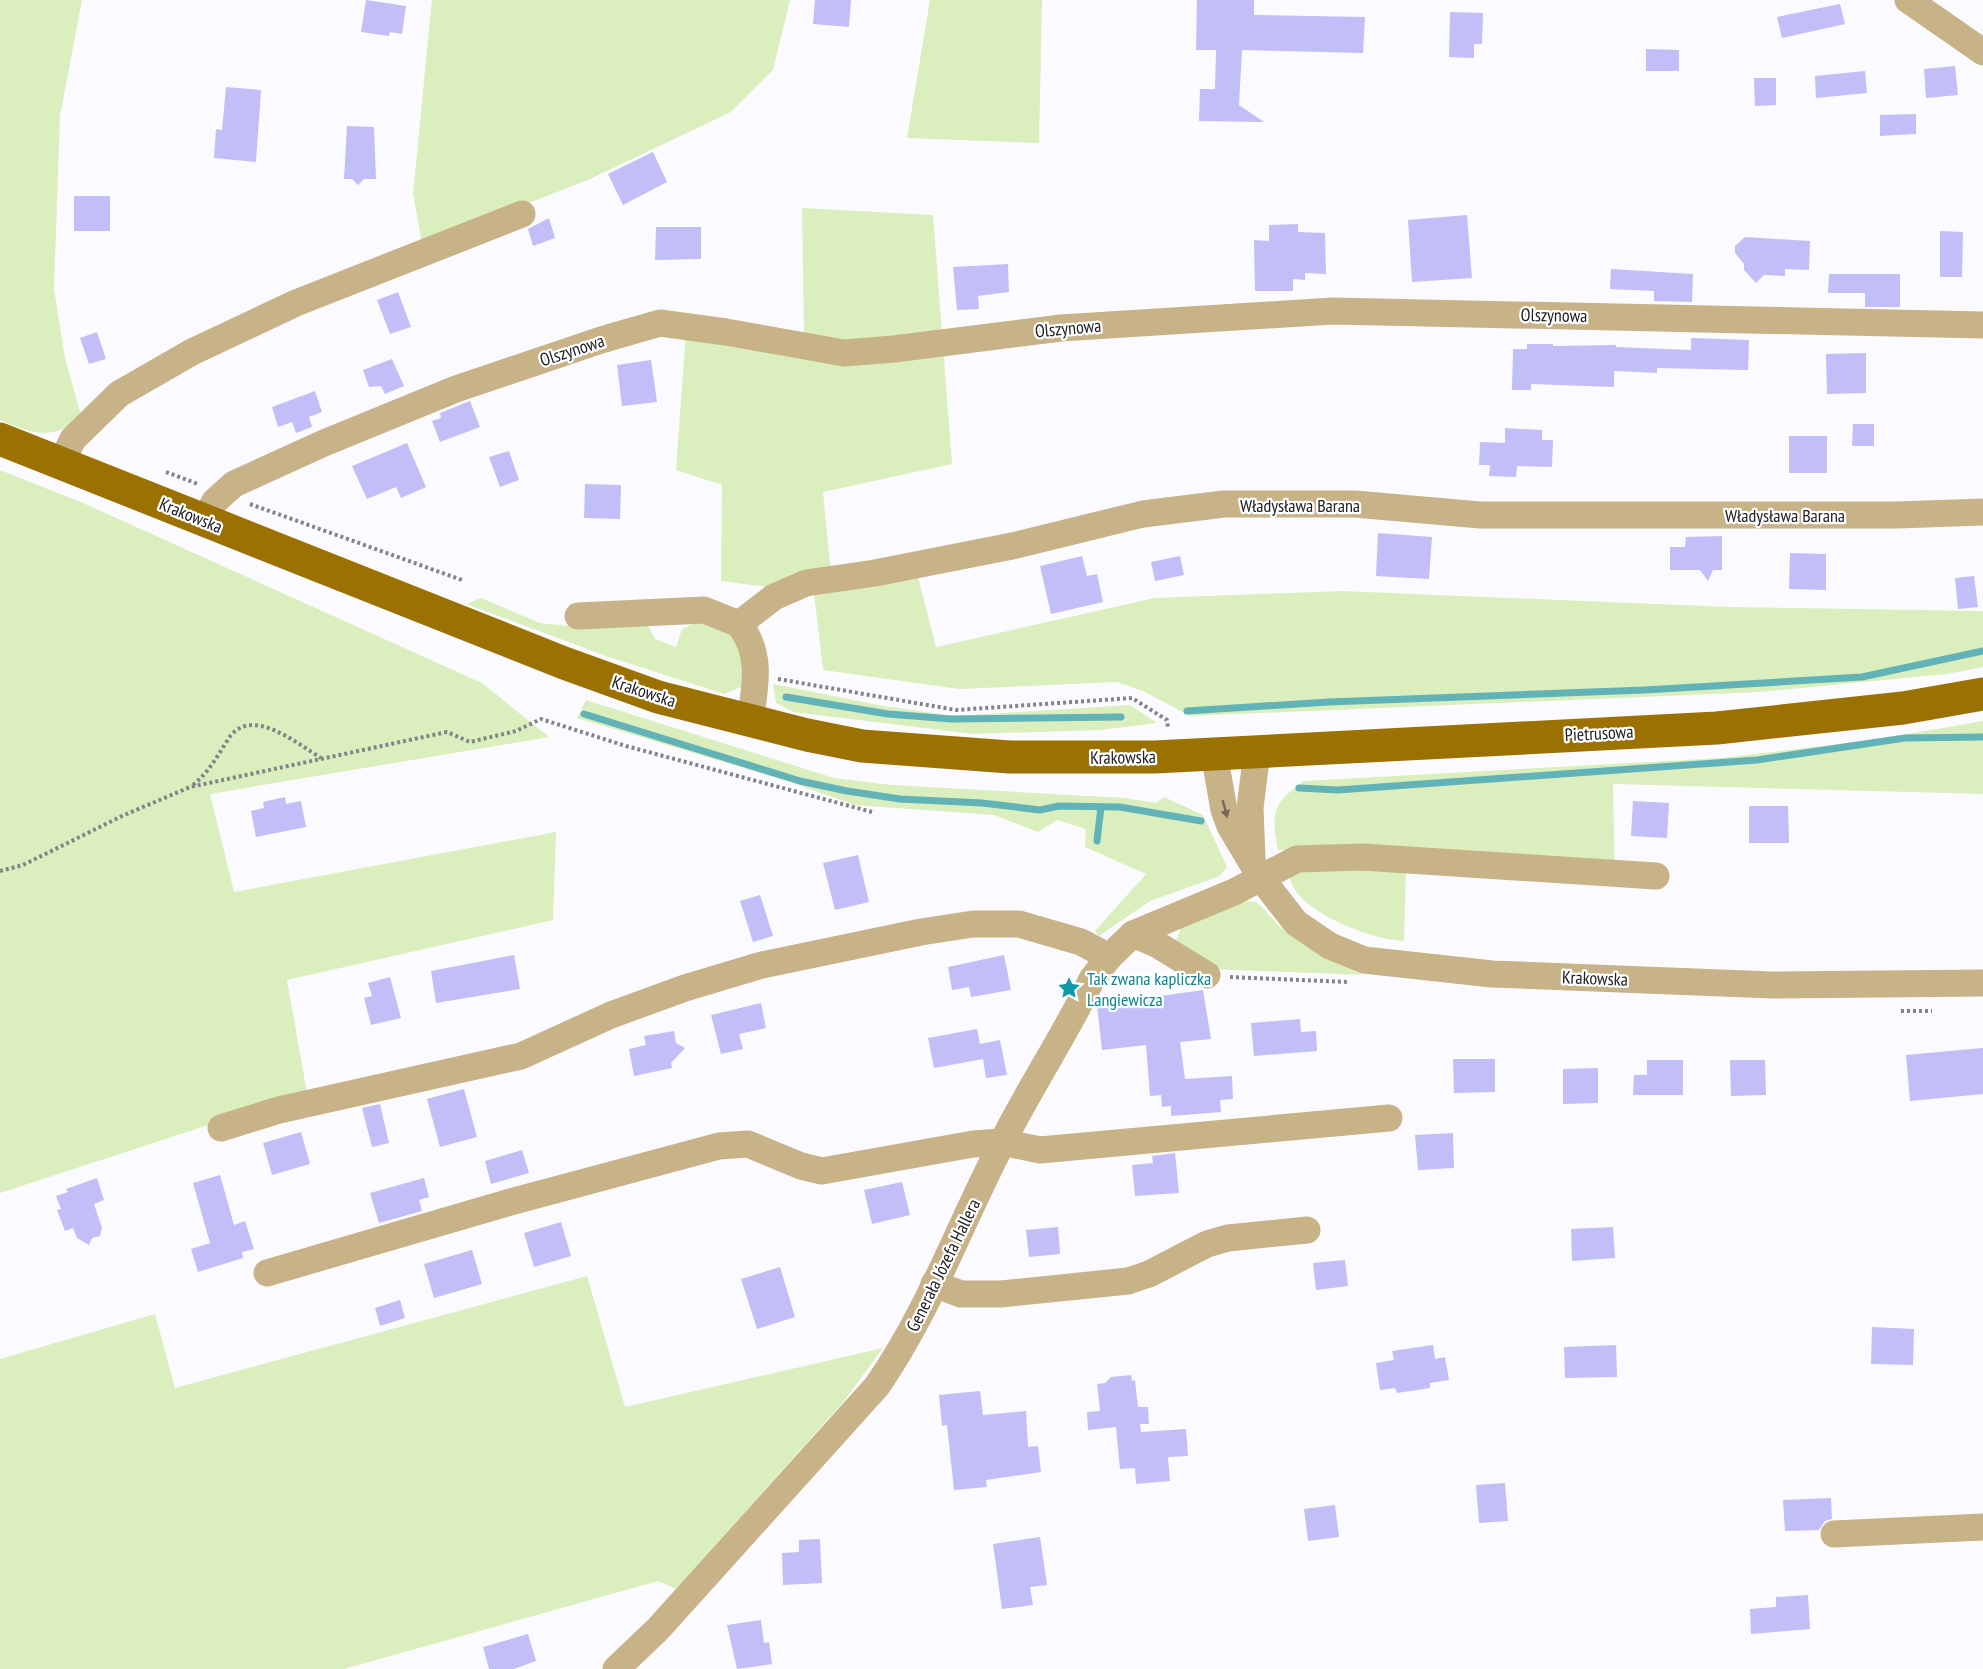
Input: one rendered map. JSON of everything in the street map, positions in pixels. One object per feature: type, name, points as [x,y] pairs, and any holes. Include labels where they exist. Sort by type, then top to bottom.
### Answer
[{"type":"main road","name":"Krakowska","points":[[0,439],[62,463],[214,507],[564,663],[658,697],[750,722],[862,746],[934,753],[1010,757],[1155,757],[1214,753]]},
{"type":"main road","name":"Pietrusowa","points":[[1214,753],[1717,728],[1847,715],[1983,694]]},
{"type":"street","points":[[1908,0],[1983,52]]},
{"type":"street","points":[[62,463],[73,439],[119,394],[192,352],[296,303],[522,214]]},
{"type":"street","name":"Olszynowa","points":[[214,507],[234,484],[324,443],[456,388],[660,323],[844,353],[1061,328],[1333,311],[1983,325]]},
{"type":"street","name":"Władysława Barana","points":[[739,624],[774,597],[806,583],[875,573],[1001,548],[1143,514],[1224,504],[1355,504],[1480,515],[1897,515],[1983,512]]},
{"type":"street","points":[[578,616],[704,610],[739,624],[748,636],[755,654],[756,675],[750,722]]},
{"type":"street","points":[[1257,752],[1250,808],[1257,869]]},
{"type":"street","name":"Krakowska","points":[[1214,753],[1227,818],[1257,869],[1296,923],[1330,946],[1364,960],[1492,974],[1772,985],[1983,983]]},
{"type":"street","name":"Generała Józefa Hallera","points":[[616,1669],[658,1629],[877,1386],[894,1360],[934,1284],[1002,1142],[1092,979],[1109,957],[1133,934],[1257,869],[1276,868],[1297,859],[1362,857],[1656,876]]},
{"type":"street","points":[[221,1128],[279,1110],[521,1056],[611,1015],[685,988],[762,965],[921,932],[973,924],[1019,924],[1081,942],[1109,957]]},
{"type":"street","points":[[1133,934],[1158,945],[1207,975]]},
{"type":"street","points":[[267,1273],[514,1201],[719,1146],[748,1144],[801,1166],[822,1171],[973,1144],[1002,1142],[1040,1150],[1389,1119]]},
{"type":"street","points":[[934,1284],[961,1294],[1001,1294],[1128,1281],[1149,1274],[1207,1244],[1228,1238],[1307,1230]]},
{"type":"street","points":[[1834,1534],[1983,1527]]},
{"type":"path","points":[[159,469],[214,507]]},
{"type":"path","points":[[273,513],[462,580]]},
{"type":"path","points":[[756,675],[956,710],[1132,698],[1167,720],[1169,731]]},
{"type":"path","points":[[0,871],[23,865],[122,816],[190,788],[447,732],[470,742],[516,731],[541,719],[626,746],[872,812]]},
{"type":"path","points":[[190,788],[202,778],[233,731],[248,725],[266,726],[275,730],[321,758]]},
{"type":"green space","points":[[0,0],[82,0],[60,116],[54,289],[65,358],[82,419],[59,430],[41,433],[0,420]]},
{"type":"green space","points":[[432,0],[790,0],[773,70],[731,112],[590,179],[422,245],[413,193]]},
{"type":"green space","points":[[930,0],[1042,0],[1039,143],[907,138]]},
{"type":"green space","points":[[802,208],[933,215],[952,464],[823,492],[831,573],[918,577],[936,647],[1155,598],[1342,591],[1728,607],[1983,611],[1983,667],[1947,674],[1760,692],[1190,716],[1143,691],[1117,682],[959,689],[823,670],[814,593],[721,581],[722,485],[676,470],[687,317],[804,333]]},
{"type":"green space","points":[[0,470],[83,503],[482,683],[549,737],[210,794],[234,892],[556,832],[553,920],[287,980],[307,1093],[0,1193]]},
{"type":"green space","points":[[481,598],[540,623],[589,628],[648,625],[655,639],[676,647],[682,629],[697,622],[736,636],[745,658],[741,687],[724,694],[606,656],[466,604]]},
{"type":"green space","points":[[773,684],[884,706],[954,716],[1130,705],[1157,723],[1100,730],[973,734],[793,712],[776,703]]},
{"type":"green space","points":[[586,700],[834,778],[891,785],[1124,798],[1156,803],[1164,797],[1203,815],[1227,867],[1220,876],[1150,901],[1099,936],[1095,931],[1146,874],[1085,847],[1086,829],[1057,820],[1038,832],[994,815],[855,805],[790,782],[577,718]]},
{"type":"green space","points":[[1983,721],[1983,794],[1613,784],[1615,880],[1404,853],[1278,850],[1275,827],[1276,810],[1285,796],[1304,781],[1721,758],[1879,739]]},
{"type":"green space","points":[[1300,869],[1406,870],[1404,941],[1374,936],[1356,930],[1320,912],[1295,890],[1290,877]]},
{"type":"green space","points":[[1246,901],[1256,902],[1282,928],[1304,945],[1363,975],[1212,969],[1176,940],[1182,926]]},
{"type":"green space","points":[[587,1276],[625,1407],[883,1348],[844,1401],[676,1589],[658,1581],[344,1669],[0,1669],[0,1359],[155,1314],[175,1388]]},
{"type":"building","points":[[366,0],[406,6],[402,34],[390,32],[389,36],[361,32]]},
{"type":"building","points":[[815,0],[851,0],[849,27],[813,24]]},
{"type":"building","points":[[1197,0],[1254,0],[1254,15],[1365,17],[1363,53],[1242,50],[1239,105],[1264,122],[1199,121],[1200,89],[1215,89],[1216,50],[1196,50]]},
{"type":"building","points":[[1840,4],[1845,24],[1782,38],[1777,17]]},
{"type":"building","points":[[1450,12],[1483,13],[1482,44],[1474,44],[1474,58],[1449,57]]},
{"type":"building","points":[[1646,49],[1679,50],[1679,71],[1646,71]]},
{"type":"building","points":[[1955,66],[1958,95],[1926,98],[1924,69]]},
{"type":"building","points":[[1865,71],[1867,93],[1816,98],[1815,76]]},
{"type":"building","points":[[1754,78],[1776,78],[1776,105],[1755,106]]},
{"type":"building","points":[[226,87],[261,90],[256,162],[214,158],[216,129],[222,130]]},
{"type":"building","points":[[1916,114],[1916,134],[1880,136],[1880,115]]},
{"type":"building","points":[[347,126],[374,127],[376,179],[364,179],[358,185],[352,179],[344,179]]},
{"type":"building","points":[[653,152],[667,182],[623,205],[608,174]]},
{"type":"building","points":[[74,196],[110,196],[110,231],[74,231]]},
{"type":"building","points":[[1467,215],[1472,278],[1412,282],[1408,220]]},
{"type":"building","points":[[549,218],[555,238],[533,246],[528,229]]},
{"type":"building","points":[[1298,224],[1298,232],[1325,233],[1326,274],[1305,273],[1305,280],[1293,279],[1293,291],[1255,291],[1254,240],[1269,241],[1269,225]]},
{"type":"building","points":[[656,227],[701,227],[701,259],[655,260]]},
{"type":"building","points":[[1940,231],[1963,232],[1962,277],[1940,277]]},
{"type":"building","points":[[1745,237],[1810,241],[1809,270],[1785,269],[1785,276],[1764,275],[1756,283],[1744,270],[1744,264],[1735,253],[1735,246]]},
{"type":"building","points":[[1008,264],[1009,292],[978,296],[979,309],[957,310],[953,267]]},
{"type":"building","points":[[1611,269],[1693,274],[1692,302],[1654,301],[1654,291],[1610,289]]},
{"type":"building","points":[[1829,274],[1900,274],[1900,307],[1865,307],[1865,293],[1828,293]]},
{"type":"building","points":[[398,292],[411,327],[390,334],[377,300]]},
{"type":"building","points":[[97,332],[106,359],[89,364],[80,338]]},
{"type":"building","points":[[1691,338],[1749,340],[1748,370],[1657,368],[1657,373],[1614,371],[1614,387],[1531,384],[1531,390],[1512,390],[1513,349],[1527,349],[1527,344],[1616,345],[1616,347],[1691,350]]},
{"type":"building","points":[[1866,353],[1866,393],[1827,394],[1826,354]]},
{"type":"building","points":[[392,359],[404,386],[385,394],[381,386],[369,387],[363,370]]},
{"type":"building","points":[[651,360],[657,402],[622,406],[617,365]]},
{"type":"building","points":[[315,391],[322,412],[309,417],[312,427],[296,433],[292,422],[278,427],[272,407]]},
{"type":"building","points":[[470,401],[480,427],[440,442],[432,421],[441,418],[440,413]]},
{"type":"building","points":[[1853,424],[1874,424],[1874,446],[1852,446]]},
{"type":"building","points":[[1505,428],[1542,430],[1542,440],[1553,440],[1552,467],[1517,466],[1516,477],[1489,476],[1490,465],[1479,465],[1480,442],[1505,443]]},
{"type":"building","points":[[1789,436],[1827,436],[1827,473],[1789,473]]},
{"type":"building","points":[[407,443],[426,487],[401,498],[396,487],[367,499],[352,466]]},
{"type":"building","points":[[509,451],[519,480],[500,487],[489,457]]},
{"type":"building","points":[[585,484],[621,485],[620,519],[584,518]]},
{"type":"building","points":[[1378,533],[1432,537],[1429,579],[1376,576]]},
{"type":"building","points":[[1722,536],[1722,570],[1713,570],[1708,581],[1700,570],[1670,570],[1670,547],[1685,547],[1686,537]]},
{"type":"building","points":[[1790,553],[1826,554],[1826,590],[1789,589]]},
{"type":"building","points":[[1082,556],[1087,576],[1097,574],[1103,602],[1051,614],[1040,566]]},
{"type":"building","points":[[1180,556],[1184,575],[1155,581],[1151,562]]},
{"type":"building","points":[[1974,576],[1978,607],[1958,609],[1955,578]]},
{"type":"building","points":[[285,797],[286,804],[301,801],[306,827],[256,837],[251,811],[264,808],[263,802]]},
{"type":"building","points":[[1633,801],[1669,803],[1667,838],[1631,836]]},
{"type":"building","points":[[1749,806],[1788,806],[1789,843],[1749,843]]},
{"type":"building","points":[[858,855],[869,902],[835,910],[823,863]]},
{"type":"building","points":[[760,895],[773,936],[753,942],[740,901]]},
{"type":"building","points":[[514,955],[520,989],[436,1003],[431,971]]},
{"type":"building","points":[[1004,955],[1011,990],[971,997],[969,987],[952,990],[948,967]]},
{"type":"building","points":[[390,977],[401,1018],[371,1025],[364,998],[372,996],[368,983]]},
{"type":"building","points":[[1203,990],[1211,1039],[1180,1042],[1185,1079],[1232,1076],[1233,1099],[1220,1100],[1221,1112],[1171,1116],[1171,1106],[1162,1107],[1161,1095],[1150,1096],[1146,1045],[1102,1050],[1097,1005]]},
{"type":"building","points":[[761,1003],[766,1028],[739,1034],[743,1049],[721,1054],[711,1015]]},
{"type":"building","points":[[1300,1019],[1301,1032],[1316,1031],[1317,1051],[1254,1056],[1251,1023]]},
{"type":"building","points":[[977,1029],[980,1044],[1000,1040],[1007,1075],[986,1078],[983,1059],[934,1068],[928,1038]]},
{"type":"building","points":[[674,1031],[676,1043],[685,1048],[671,1063],[672,1068],[634,1076],[629,1049],[646,1045],[644,1036]]},
{"type":"building","points":[[1983,1048],[1983,1094],[1910,1101],[1906,1055]]},
{"type":"building","points":[[1453,1059],[1495,1059],[1495,1092],[1454,1093]]},
{"type":"building","points":[[1647,1060],[1683,1060],[1683,1095],[1633,1095],[1634,1075],[1647,1075]]},
{"type":"building","points":[[1730,1060],[1765,1060],[1766,1095],[1731,1096]]},
{"type":"building","points":[[1598,1068],[1598,1103],[1563,1104],[1563,1069]]},
{"type":"building","points":[[464,1089],[477,1137],[440,1147],[427,1099]]},
{"type":"building","points":[[380,1104],[389,1143],[372,1147],[362,1108]]},
{"type":"building","points":[[301,1132],[310,1164],[272,1175],[263,1143]]},
{"type":"building","points":[[1453,1133],[1454,1168],[1418,1170],[1415,1135]]},
{"type":"building","points":[[522,1150],[529,1173],[491,1184],[485,1161]]},
{"type":"building","points":[[1175,1153],[1179,1193],[1135,1196],[1132,1165],[1153,1163],[1152,1156]]},
{"type":"building","points":[[220,1175],[234,1225],[245,1221],[254,1249],[242,1252],[243,1258],[198,1272],[191,1249],[210,1243],[193,1183]]},
{"type":"building","points":[[97,1178],[104,1200],[94,1204],[102,1228],[100,1236],[92,1238],[89,1245],[77,1238],[73,1228],[65,1231],[57,1210],[61,1209],[56,1196],[68,1192],[66,1189]]},
{"type":"building","points":[[424,1178],[429,1197],[419,1200],[422,1211],[379,1223],[370,1193]]},
{"type":"building","points":[[902,1182],[910,1215],[872,1224],[864,1190]]},
{"type":"building","points":[[561,1222],[571,1256],[534,1267],[524,1233]]},
{"type":"building","points":[[1058,1227],[1060,1254],[1029,1257],[1026,1230]]},
{"type":"building","points":[[1613,1227],[1615,1258],[1572,1261],[1571,1229]]},
{"type":"building","points":[[472,1250],[482,1284],[434,1298],[424,1264]]},
{"type":"building","points":[[1345,1260],[1348,1286],[1316,1290],[1313,1263]]},
{"type":"building","points":[[780,1267],[795,1317],[757,1329],[741,1279]]},
{"type":"building","points":[[400,1300],[405,1318],[380,1326],[375,1308]]},
{"type":"building","points":[[1872,1327],[1914,1329],[1913,1365],[1871,1364]]},
{"type":"building","points":[[1433,1345],[1435,1359],[1445,1357],[1449,1380],[1430,1383],[1430,1388],[1397,1393],[1395,1388],[1380,1390],[1376,1363],[1394,1360],[1392,1351]]},
{"type":"building","points":[[1616,1345],[1617,1377],[1565,1378],[1564,1347]]},
{"type":"building","points":[[1131,1375],[1132,1381],[1135,1380],[1138,1407],[1148,1407],[1149,1424],[1140,1424],[1141,1432],[1186,1429],[1188,1456],[1168,1457],[1170,1481],[1136,1484],[1135,1468],[1120,1469],[1116,1427],[1088,1430],[1087,1412],[1100,1411],[1097,1384],[1105,1383],[1111,1377]]},
{"type":"building","points":[[980,1391],[983,1415],[1026,1411],[1028,1447],[1038,1446],[1041,1472],[986,1480],[987,1487],[954,1490],[947,1425],[942,1426],[939,1395]]},
{"type":"building","points":[[1505,1483],[1508,1521],[1479,1523],[1476,1485]]},
{"type":"building","points":[[1831,1498],[1832,1519],[1825,1521],[1819,1530],[1785,1531],[1783,1500]]},
{"type":"building","points":[[1335,1505],[1339,1537],[1308,1541],[1304,1509]]},
{"type":"building","points":[[1040,1537],[1047,1585],[1030,1587],[1033,1605],[1002,1609],[993,1544]]},
{"type":"building","points":[[820,1539],[822,1583],[783,1585],[782,1553],[799,1552],[799,1540]]},
{"type":"building","points":[[1808,1595],[1810,1629],[1751,1634],[1750,1609],[1776,1607],[1776,1597]]},
{"type":"building","points":[[761,1620],[764,1643],[769,1642],[772,1664],[737,1669],[727,1625]]},
{"type":"building","points":[[528,1634],[536,1661],[514,1669],[489,1669],[483,1647]]},
{"type":"waterway","points":[[1187,711],[1329,702],[1645,690],[1862,677],[1983,651]]},
{"type":"waterway","points":[[786,697],[888,714],[951,719],[1121,717]]},
{"type":"waterway","points":[[584,714],[800,781],[847,791],[900,799],[982,803],[1040,810],[1059,806],[1120,807],[1201,821]]},
{"type":"waterway","points":[[1299,788],[1338,790],[1757,760],[1905,738],[1983,737]]},
{"type":"waterway","points":[[1097,841],[1101,807]]},
{"type":"place","name":"Tak zwana kapliczka Langiewicza","points":[[1069,988]]}]
